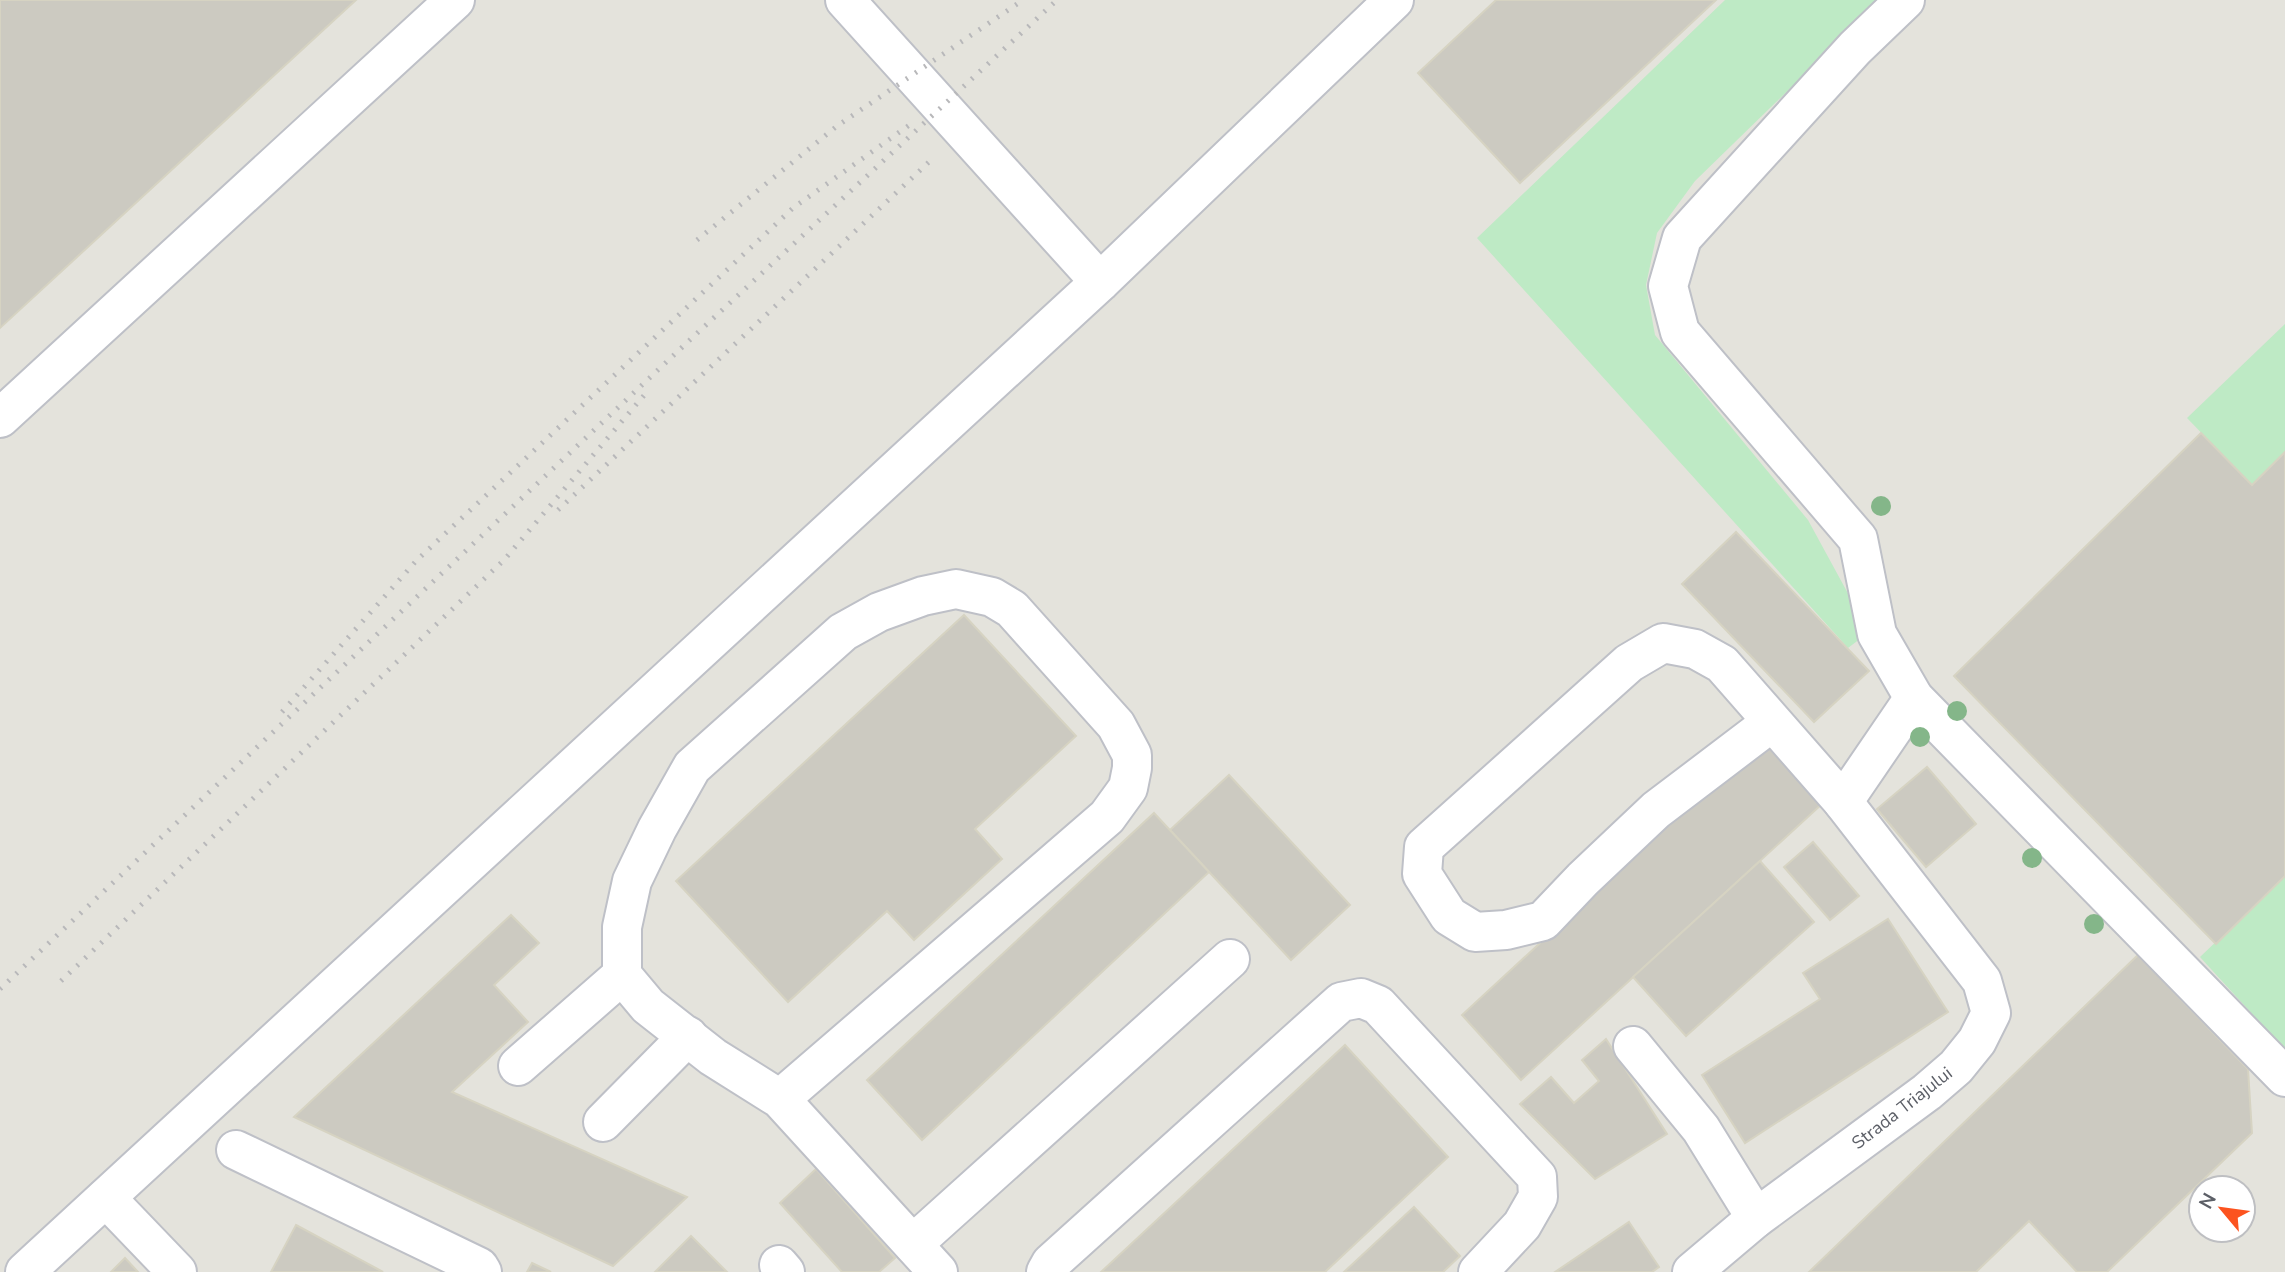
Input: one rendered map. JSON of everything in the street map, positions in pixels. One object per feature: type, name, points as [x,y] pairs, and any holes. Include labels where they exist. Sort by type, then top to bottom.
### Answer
[{"type":"lane","points":[[0,418],[454,0]]},
{"type":"lane","points":[[845,0],[1100,282]]},
{"type":"lane","points":[[25,1272],[1100,282],[1394,0]]},
{"type":"lane","points":[[1905,0],[1855,48],[1682,238],[1668,286],[1680,332],[1858,538],[1877,634],[1914,698],[2285,1077]]},
{"type":"lane","points":[[780,1098],[1107,817],[1128,788],[1132,755],[1116,725],[1012,609],[992,597],[956,589],[923,596],[879,612],[843,632],[692,767],[656,829],[632,881],[622,927],[622,975],[648,1006],[713,1057],[780,1098],[939,1272]]},
{"type":"lane","name":"Strada Triajului","points":[[1692,1272],[1756,1218],[1917,1100],[1956,1067],[1977,1041],[1991,1013],[1982,981],[1843,802],[1722,664],[1695,649],[1663,643],[1629,663],[1424,848],[1422,874],[1449,916],[1475,932],[1506,930],[1543,921],[1656,810],[1772,722]]},
{"type":"lane","points":[[1843,802],[1914,698]]},
{"type":"lane","points":[[912,1244],[1230,959]]},
{"type":"lane","points":[[518,1066],[622,975]]},
{"type":"lane","points":[[1046,1272],[1051,1264],[1341,1002],[1361,998],[1378,1005],[1537,1177],[1538,1197],[1522,1225],[1478,1272]]},
{"type":"lane","points":[[603,1122],[688,1036]]},
{"type":"lane","points":[[1633,1046],[1701,1129],[1756,1218]]},
{"type":"lane","points":[[236,1150],[479,1267],[482,1272]]},
{"type":"lane","points":[[106,1198],[177,1272]]},
{"type":"shaded area","points":[[0,0],[2285,0],[2285,1272],[0,1272]]},
{"type":"green space","points":[[1725,0],[1881,0],[1695,181],[1657,233],[1646,285],[1655,335],[1808,520],[1869,632],[1848,648],[1477,238]]},
{"type":"green space","points":[[2285,324],[2285,452],[2252,485],[2187,418]]},
{"type":"green space","points":[[2285,876],[2285,1050],[2200,957]]},
{"type":"building","points":[[0,0],[356,0],[0,328]]},
{"type":"building","points":[[1496,0],[1716,0],[1520,183],[1418,73]]},
{"type":"building","points":[[2201,433],[2252,485],[2285,452],[2285,876],[2216,944],[1954,676]]},
{"type":"building","points":[[1736,532],[1869,671],[1814,722],[1682,584]]},
{"type":"building","points":[[964,615],[1076,736],[975,829],[1002,859],[914,940],[887,911],[788,1002],[676,881]]},
{"type":"building","points":[[1761,739],[1822,804],[1521,1080],[1462,1015]]},
{"type":"building","points":[[1927,767],[1976,824],[1926,867],[1877,809]]},
{"type":"building","points":[[1229,775],[1350,905],[1291,960],[1170,830]]},
{"type":"building","points":[[1154,813],[1209,872],[922,1140],[867,1080]]},
{"type":"building","points":[[1813,842],[1859,896],[1830,920],[1784,867]]},
{"type":"building","points":[[1760,861],[1814,922],[1686,1036],[1633,977]]},
{"type":"building","points":[[511,915],[539,943],[494,985],[528,1022],[452,1092],[687,1197],[613,1266],[294,1117]]},
{"type":"building","points":[[1888,919],[1948,1012],[1745,1143],[1702,1075],[1820,999],[1803,973]]},
{"type":"building","points":[[2138,955],[2248,1069],[2252,1133],[2209,1174],[2187,1174],[2187,1195],[2107,1272],[2077,1272],[2029,1221],[1976,1272],[1809,1272]]},
{"type":"building","points":[[1606,1039],[1667,1134],[1595,1179],[1520,1104],[1551,1077],[1574,1103],[1599,1081],[1582,1060]]},
{"type":"building","points":[[1345,1045],[1448,1157],[1325,1272],[1101,1272]]},
{"type":"building","points":[[816,1169],[895,1258],[879,1272],[842,1272],[780,1203]]},
{"type":"building","points":[[1414,1207],[1460,1256],[1443,1272],[1344,1272]]},
{"type":"building","points":[[1629,1222],[1659,1267],[1652,1272],[1555,1272]]},
{"type":"building","points":[[296,1225],[383,1272],[271,1272]]},
{"type":"building","points":[[691,1236],[727,1272],[655,1272]]},
{"type":"building","points":[[125,1258],[138,1272],[111,1272]]},
{"type":"building","points":[[532,1263],[551,1272],[527,1272]]},
{"type":"railway","points":[[697,240],[837,126],[1023,0]]},
{"type":"railway","points":[[0,989],[693,337],[1057,0]]},
{"type":"railway","points":[[282,712],[417,560],[793,208],[915,121]]},
{"type":"railway","points":[[558,510],[930,161]]},
{"type":"railway","points":[[61,981],[504,560],[646,393]]}]
